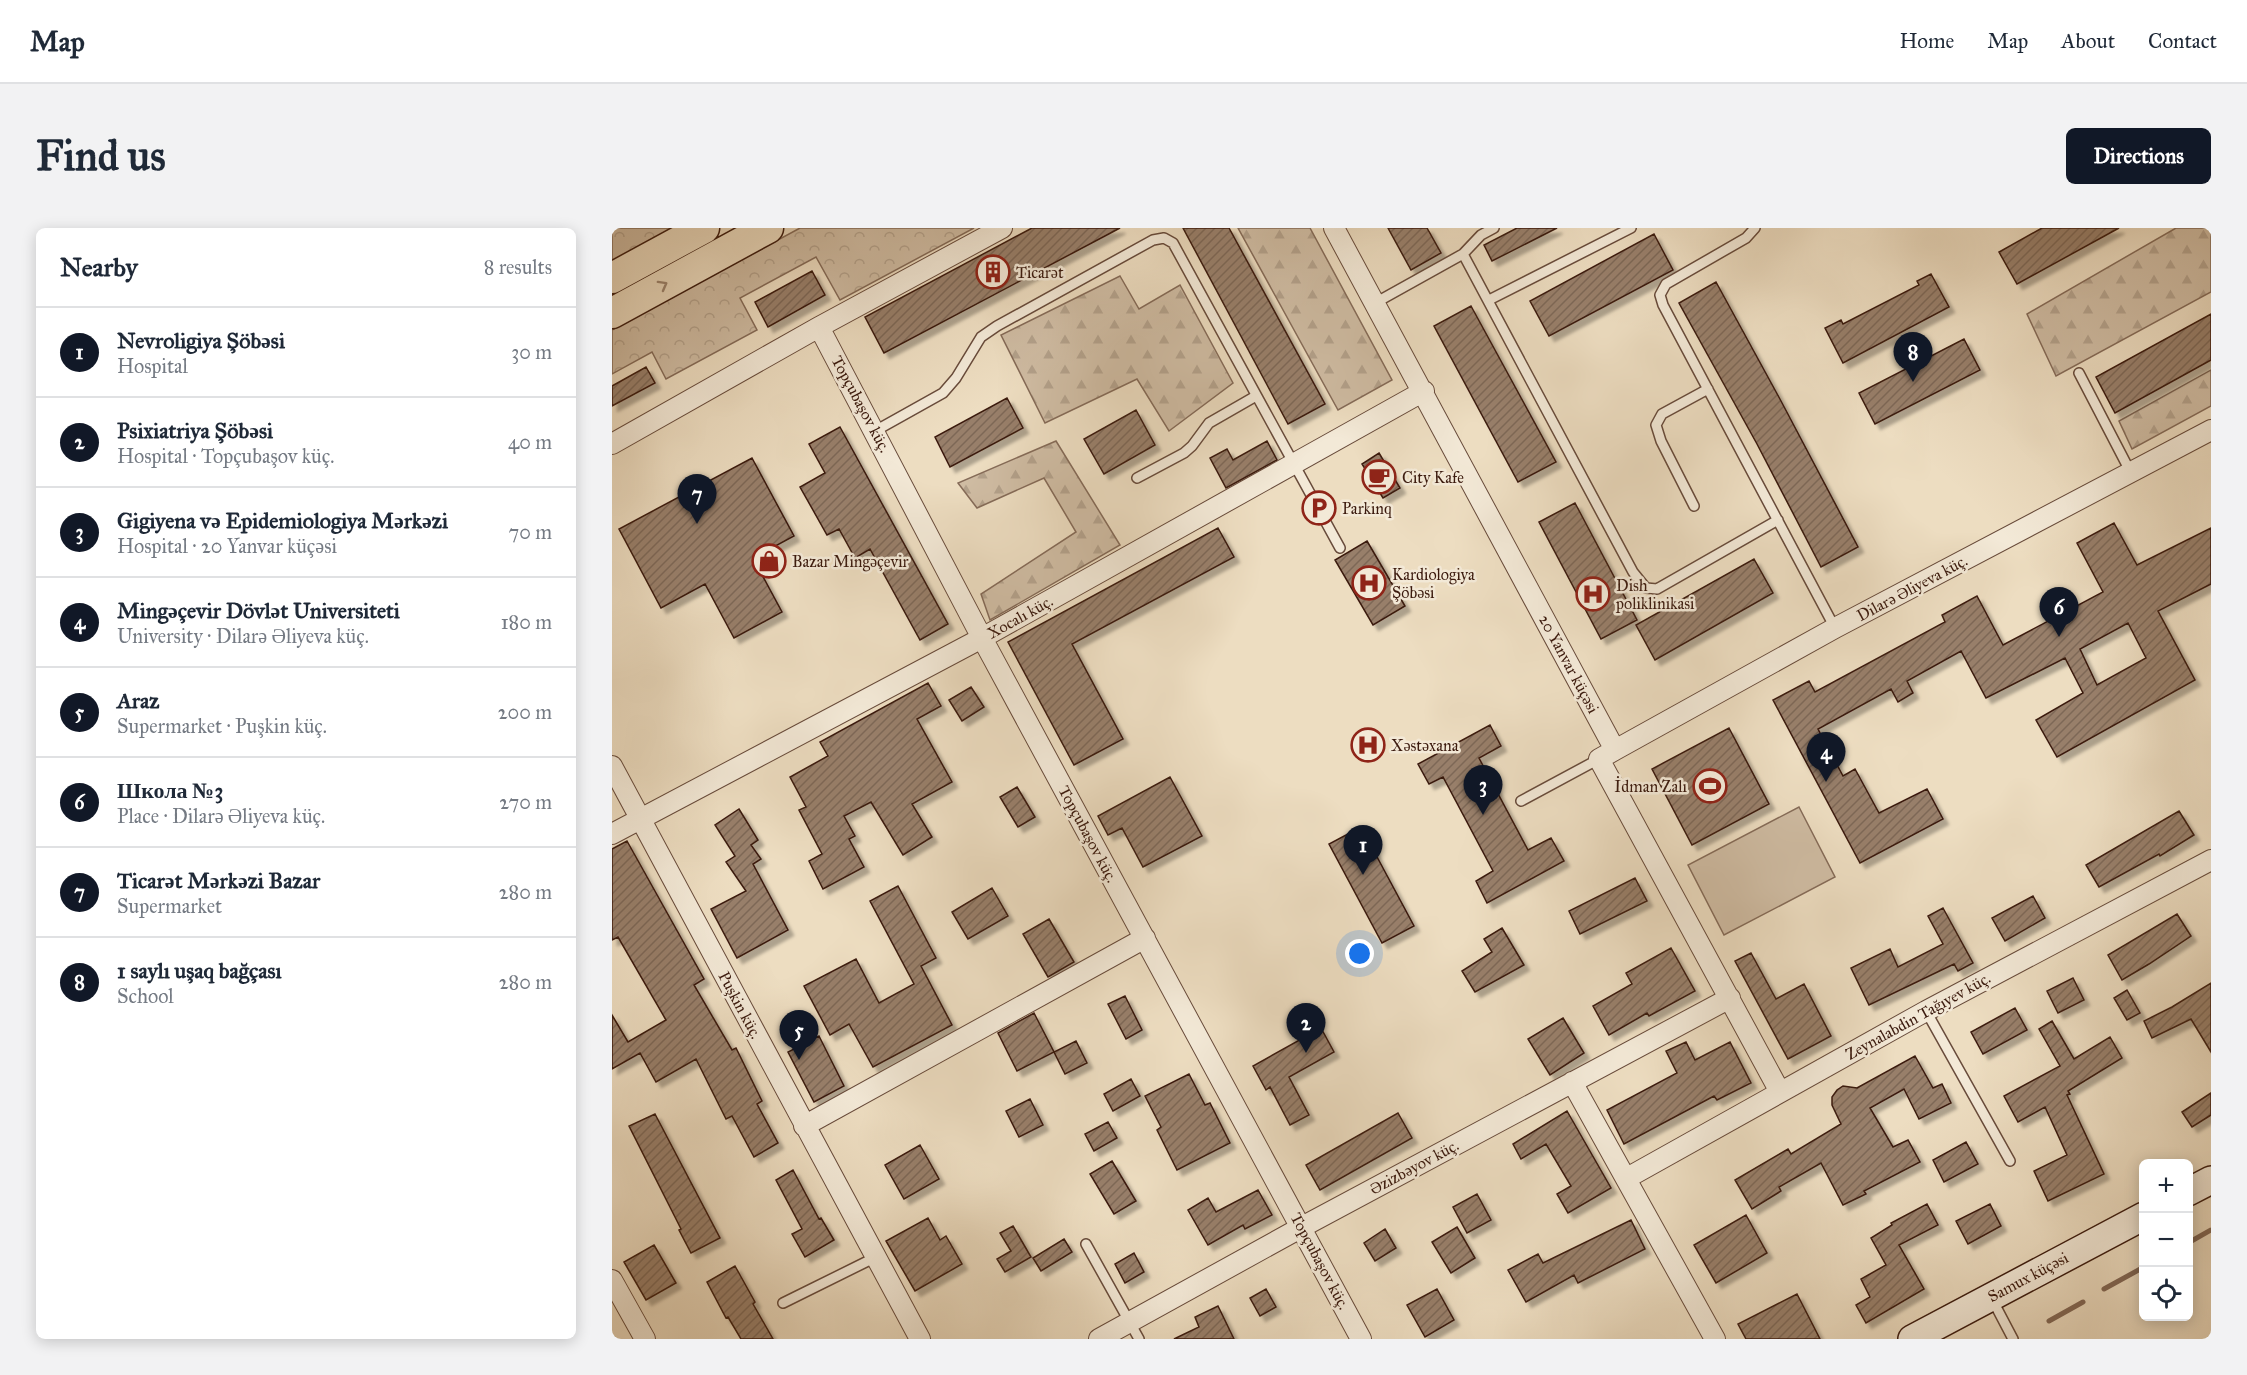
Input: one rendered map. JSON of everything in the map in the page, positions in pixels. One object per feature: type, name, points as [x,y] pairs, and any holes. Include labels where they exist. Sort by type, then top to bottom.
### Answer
[{"type":"main road","points":[[612,278],[704,228]]},
{"type":"main road","points":[[612,313],[768,228]]},
{"type":"main road","points":[[2193,1189],[2211,1180]]},
{"type":"main road","name":"Samux küçəsi","points":[[1912,1339],[2139,1219]]},
{"type":"street","points":[[612,444],[819,327],[1002,228]]},
{"type":"street","name":"20 Yanvar küçəsi","points":[[1334,228],[1424,391],[1730,998],[1780,1092]]},
{"type":"street","name":"Topçubaşov küç.","points":[[819,327],[982,638],[1361,1339]]},
{"type":"street","name":"Xocalı küç.","points":[[612,834],[982,638],[1424,391]]},
{"type":"street","name":"Dilarə Əliyeva küç.","points":[[1607,754],[1835,628],[2211,430]]},
{"type":"street","name":"Puşkin küç.","points":[[612,766],[920,1339]]},
{"type":"street","name":"Zeynalabdin Tağıyev küç.","points":[[1627,1178],[1926,1011],[2211,860]]},
{"type":"street","points":[[804,1126],[1145,938]]},
{"type":"street","name":"Əzizbəyov küç.","points":[[1099,1339],[1134,1330],[1302,1227],[1730,998]]},
{"type":"street","points":[[1572,1082],[1715,1339]]},
{"type":"street","points":[[612,1280],[645,1339]]},
{"type":"lane","points":[[1375,303],[1463,254],[1480,235],[1494,228]]},
{"type":"lane","points":[[1489,300],[1631,228]]},
{"type":"lane","points":[[1755,228],[1746,238],[1666,284],[1660,295],[1663,305],[1835,628]]},
{"type":"lane","points":[[875,431],[943,393],[956,378],[981,337],[997,326],[1152,240],[1164,238],[1173,243],[1340,548]]},
{"type":"lane","points":[[1463,254],[1633,572],[1646,588],[1657,589],[1778,520]]},
{"type":"lane","points":[[2079,374],[2131,473]]},
{"type":"lane","points":[[1694,506],[1661,441],[1656,425],[1662,414],[1708,388]]},
{"type":"lane","points":[[1137,478],[1184,453],[1209,423],[1256,396]]},
{"type":"lane","points":[[1521,801],[1607,754]]},
{"type":"lane","points":[[1926,1011],[2010,1161]]},
{"type":"lane","points":[[1086,1244],[1134,1330]]},
{"type":"lane","points":[[783,1303],[876,1257]]},
{"type":"lane","points":[[1991,1297],[2013,1339]]},
{"type":"green space","points":[[612,228],[676,228],[612,263]]},
{"type":"green space","points":[[800,228],[974,228],[840,300],[816,257],[740,298],[757,330],[666,379],[652,352],[612,374],[612,330]]},
{"type":"green space","points":[[1238,228],[1310,228],[1392,380],[1338,410]]},
{"type":"green space","points":[[2176,228],[2211,228],[2211,292],[2056,376],[2027,314]]},
{"type":"green space","points":[[1120,276],[1139,309],[1180,285],[1233,383],[1169,431],[1137,379],[1045,423],[1001,335]]},
{"type":"green space","points":[[2211,370],[2211,406],[2132,449],[2119,421]]},
{"type":"green space","points":[[1056,441],[1120,545],[990,620],[981,594],[1076,532],[1044,478],[977,508],[958,483]]},
{"type":"green space","points":[[1799,807],[1835,877],[1724,935],[1688,865]]},
{"type":"building","name":"Ticarət","points":[[1032,228],[1120,228],[884,353],[865,317]]},
{"type":"building","points":[[1183,228],[1229,228],[1325,404],[1288,424]]},
{"type":"building","points":[[1388,228],[1427,228],[1441,253],[1411,270]]},
{"type":"building","points":[[1517,228],[1557,228],[1492,261],[1484,245]]},
{"type":"building","points":[[2042,228],[2119,228],[2017,284],[1999,252]]},
{"type":"building","points":[[1654,234],[1673,270],[1549,336],[1530,301]]},
{"type":"building","points":[[812,271],[825,295],[768,327],[755,302]]},
{"type":"building","points":[[1931,274],[1949,307],[1843,363],[1825,328],[1841,320],[1843,324],[1919,285],[1917,281]]},
{"type":"building","points":[[1716,282],[1858,547],[1821,567],[1757,444],[1679,303]]},
{"type":"building","points":[[1471,306],[1556,462],[1518,482],[1434,326]]},
{"type":"building","points":[[2211,314],[2211,360],[2115,413],[2096,377]]},
{"type":"building","points":[[1964,339],[1980,370],[1875,424],[1859,393]]},
{"type":"building","points":[[646,367],[655,383],[612,406],[612,386]]},
{"type":"building","points":[[1007,398],[1023,428],[950,467],[935,437]]},
{"type":"building","points":[[1136,410],[1155,445],[1104,474],[1084,439]]},
{"type":"building","points":[[840,427],[948,624],[920,640],[870,549],[855,558],[839,529],[827,535],[800,487],[825,473],[809,444]]},
{"type":"building","points":[[1267,441],[1277,460],[1226,488],[1210,458],[1227,449],[1233,460]]},
{"type":"building","points":[[1379,453],[1400,488],[1383,498],[1362,464]]},
{"type":"building","points":[[752,458],[794,536],[753,558],[782,612],[734,638],[705,584],[661,608],[619,529]]},
{"type":"building","points":[[1575,503],[1637,620],[1601,639],[1539,522]]},
{"type":"building","points":[[2114,523],[2137,565],[2211,528],[2211,584],[2158,611],[2195,680],[2057,757],[2036,720],[2083,693],[2065,658],[1986,698],[1961,651],[1907,681],[1913,693],[1898,702],[1891,689],[1818,729],[1843,776],[1855,769],[1879,813],[1927,789],[1943,819],[1860,863],[1773,700],[1809,681],[1815,692],[1945,622],[1942,615],[1977,596],[2003,645],[2103,592],[2077,543]],"holes":[[[2128,623],[2146,658],[2097,685],[2080,649]]]},
{"type":"building","points":[[1218,528],[1234,557],[1072,644],[1123,739],[1074,765],[1008,642]]},
{"type":"building","points":[[1367,541],[1405,606],[1373,625],[1335,560]]},
{"type":"building","points":[[1754,559],[1773,593],[1655,660],[1636,625]]},
{"type":"building","points":[[928,683],[941,706],[917,719],[952,782],[912,804],[932,837],[903,855],[871,802],[844,816],[855,836],[849,839],[864,867],[823,889],[809,861],[822,854],[799,810],[806,807],[790,777],[828,756],[820,742]]},
{"type":"building","points":[[971,687],[984,707],[962,721],[949,700]]},
{"type":"building","points":[[1490,725],[1501,746],[1479,758],[1528,850],[1551,838],[1564,861],[1487,903],[1476,881],[1493,871],[1443,777],[1429,784],[1418,764]]},
{"type":"building","points":[[1729,728],[1769,804],[1692,845],[1652,769]]},
{"type":"building","points":[[1170,777],[1202,836],[1143,867],[1122,828],[1108,835],[1098,816]]},
{"type":"building","points":[[1017,787],[1035,817],[1018,827],[1000,797]]},
{"type":"building","points":[[739,809],[758,840],[751,845],[761,859],[753,864],[788,930],[737,958],[711,909],[746,891],[726,862],[735,856],[715,825]]},
{"type":"building","points":[[2179,811],[2194,835],[2160,856],[2159,854],[2099,887],[2086,865]]},
{"type":"building","points":[[1361,827],[1414,926],[1382,943],[1329,844]]},
{"type":"building","points":[[627,841],[704,979],[694,985],[732,1050],[736,1048],[762,1101],[757,1104],[778,1143],[754,1157],[732,1116],[726,1119],[696,1059],[656,1082],[640,1053],[612,1069],[612,1015],[628,1042],[666,1020],[618,937],[612,940],[612,849]]},
{"type":"building","points":[[1635,878],[1647,901],[1580,934],[1569,911]]},
{"type":"building","points":[[898,886],[936,958],[921,966],[952,1025],[873,1067],[849,1024],[830,1035],[804,986],[856,959],[879,1003],[914,984],[870,901]]},
{"type":"building","points":[[992,888],[1008,916],[968,939],[952,912]]},
{"type":"building","points":[[2033,896],[2045,918],[2005,941],[1992,918]]},
{"type":"building","points":[[1943,908],[1973,963],[1958,971],[1954,964],[1869,1005],[1851,968],[1890,949],[1898,967],[1943,944],[1928,916]]},
{"type":"building","points":[[2177,914],[2191,936],[2122,980],[2108,955]]},
{"type":"building","points":[[1049,919],[1074,962],[1048,977],[1023,934]]},
{"type":"building","points":[[1502,928],[1524,965],[1475,992],[1462,971],[1492,952],[1484,939]]},
{"type":"building","points":[[1671,948],[1695,991],[1649,1016],[1647,1013],[1609,1035],[1593,1006],[1632,984],[1626,973]]},
{"type":"building","points":[[1751,953],[1776,999],[1804,984],[1831,1036],[1788,1059],[1735,961]]},
{"type":"building","points":[[2073,978],[2084,1000],[2058,1013],[2047,991]]},
{"type":"building","points":[[2211,983],[2211,1052],[2191,1019],[2152,1038],[2144,1021]]},
{"type":"building","points":[[2127,990],[2140,1013],[2127,1020],[2114,998]]},
{"type":"building","points":[[1125,996],[1142,1030],[1126,1039],[1108,1004]]},
{"type":"building","points":[[2015,1008],[2027,1030],[1983,1054],[1971,1032]]},
{"type":"building","points":[[1034,1013],[1054,1052],[1017,1071],[998,1033]]},
{"type":"building","points":[[1563,1018],[1584,1053],[1550,1075],[1528,1039]]},
{"type":"building","points":[[2052,1021],[2074,1059],[2110,1037],[2122,1058],[2068,1091],[2070,1094],[2067,1095],[2104,1174],[2048,1201],[2034,1171],[2067,1155],[2045,1107],[2018,1122],[2004,1096],[2060,1066],[2039,1029]]},
{"type":"building","points":[[1321,1028],[1334,1052],[1289,1077],[1309,1115],[1290,1125],[1270,1087],[1266,1090],[1253,1066]]},
{"type":"building","points":[[819,1036],[844,1086],[814,1102],[788,1052]]},
{"type":"building","points":[[1076,1041],[1087,1063],[1065,1074],[1054,1052]]},
{"type":"building","points":[[1686,1042],[1695,1060],[1730,1042],[1751,1083],[1717,1100],[1714,1096],[1624,1144],[1607,1110],[1677,1073],[1666,1051]]},
{"type":"building","points":[[1915,1056],[1933,1088],[1942,1084],[1951,1103],[1919,1119],[1904,1089],[1870,1108],[1893,1147],[1908,1140],[1920,1162],[1864,1191],[1866,1194],[1843,1205],[1821,1163],[1779,1187],[1781,1191],[1752,1209],[1735,1180],[1788,1149],[1791,1154],[1841,1124],[1832,1105],[1832,1097],[1837,1090],[1843,1086],[1857,1088]]},
{"type":"building","points":[[1189,1074],[1205,1105],[1210,1103],[1230,1143],[1177,1170],[1157,1130],[1161,1127],[1145,1096]]},
{"type":"building","points":[[1131,1079],[1140,1096],[1113,1111],[1104,1094]]},
{"type":"building","points":[[2211,1093],[2211,1115],[2192,1127],[2182,1112]]},
{"type":"building","points":[[1030,1099],[1043,1125],[1019,1137],[1006,1111]]},
{"type":"building","points":[[1567,1111],[1611,1188],[1568,1213],[1557,1194],[1571,1186],[1546,1144],[1521,1159],[1513,1144]]},
{"type":"building","points":[[1398,1113],[1412,1138],[1320,1190],[1306,1165]]},
{"type":"building","points":[[655,1114],[720,1238],[691,1253],[629,1126]]},
{"type":"building","points":[[1108,1122],[1117,1138],[1094,1151],[1085,1134]]},
{"type":"building","points":[[1966,1142],[1978,1164],[1944,1182],[1933,1160]]},
{"type":"building","points":[[920,1145],[939,1179],[904,1199],[885,1165]]},
{"type":"building","points":[[1112,1161],[1136,1201],[1114,1214],[1090,1174]]},
{"type":"building","points":[[793,1170],[819,1219],[821,1218],[834,1240],[805,1257],[792,1234],[802,1229],[776,1180]]},
{"type":"building","points":[[1258,1190],[1272,1215],[1245,1229],[1243,1225],[1208,1245],[1188,1210],[1208,1198],[1216,1212]]},
{"type":"building","points":[[1477,1194],[1491,1220],[1467,1233],[1453,1207]]},
{"type":"building","points":[[1927,1204],[1938,1225],[1899,1245],[1924,1289],[1866,1323],[1856,1305],[1870,1297],[1861,1279],[1886,1265],[1871,1238],[1892,1225],[1891,1223]]},
{"type":"building","points":[[1990,1204],[2001,1226],[1968,1244],[1956,1221]]},
{"type":"building","points":[[1746,1215],[1767,1253],[1716,1283],[1694,1245]]},
{"type":"building","points":[[928,1218],[940,1240],[946,1236],[962,1264],[915,1291],[886,1241]]},
{"type":"building","points":[[1631,1220],[1645,1249],[1578,1283],[1574,1275],[1526,1302],[1508,1270],[1538,1254],[1543,1263]]},
{"type":"building","points":[[1013,1226],[1031,1257],[1005,1272],[997,1259],[1011,1251],[1000,1233]]},
{"type":"building","points":[[1457,1227],[1475,1258],[1451,1273],[1432,1242]]},
{"type":"building","points":[[1385,1229],[1396,1248],[1375,1261],[1364,1243]]},
{"type":"building","points":[[1064,1239],[1072,1252],[1041,1271],[1033,1258]]},
{"type":"building","points":[[654,1245],[676,1283],[646,1300],[624,1262]]},
{"type":"building","points":[[1134,1253],[1144,1272],[1125,1283],[1115,1264]]},
{"type":"building","points":[[735,1266],[773,1339],[741,1339],[728,1317],[726,1318],[707,1282]]},
{"type":"building","points":[[1266,1289],[1276,1307],[1260,1316],[1250,1298]]},
{"type":"building","points":[[1437,1289],[1454,1320],[1425,1337],[1407,1305]]},
{"type":"building","points":[[1797,1294],[1820,1339],[1746,1339],[1738,1324]]},
{"type":"building","points":[[1218,1306],[1234,1339],[1174,1339],[1199,1327],[1195,1317]]},
{"type":"waterway","points":[[2193,1240],[2211,1230]]},
{"type":"waterway","points":[[2104,1289],[2139,1270]]},
{"type":"waterway","points":[[2049,1321],[2083,1302]]},
{"type":"place","name":"Ticarət","points":[[993,272]]},
{"type":"place","name":"1 saylı uşaq bağçası","points":[[1913,382]]},
{"type":"place","name":"City Kafe","points":[[1379,477]]},
{"type":"place","name":"Parkinq","points":[[1319,508]]},
{"type":"place","name":"Ticarət Mərkəzi Bazar","points":[[697,524]]},
{"type":"place","name":"Bazar Mingəçevir","points":[[769,561]]},
{"type":"place","name":"Kardiologiya Şöbəsi","points":[[1369,583]]},
{"type":"place","name":"Dish poliklinikasi","points":[[1593,594]]},
{"type":"place","name":"Школа №3","points":[[2059,637]]},
{"type":"place","name":"Xəstəxana","points":[[1368,745]]},
{"type":"place","name":"Mingəçevir Dövlət Universiteti","points":[[1826,782]]},
{"type":"place","name":"İdman Zalı","points":[[1710,786]]},
{"type":"place","name":"Gigiyena və Epidemiologiya Mərkəzi","points":[[1483,815]]},
{"type":"place","name":"Nevroligiya Şöbəsi","points":[[1363,875]]},
{"type":"place","name":"Psixiatriya Şöbəsi","points":[[1306,1053]]},
{"type":"place","name":"Araz","points":[[799,1060]]}]
